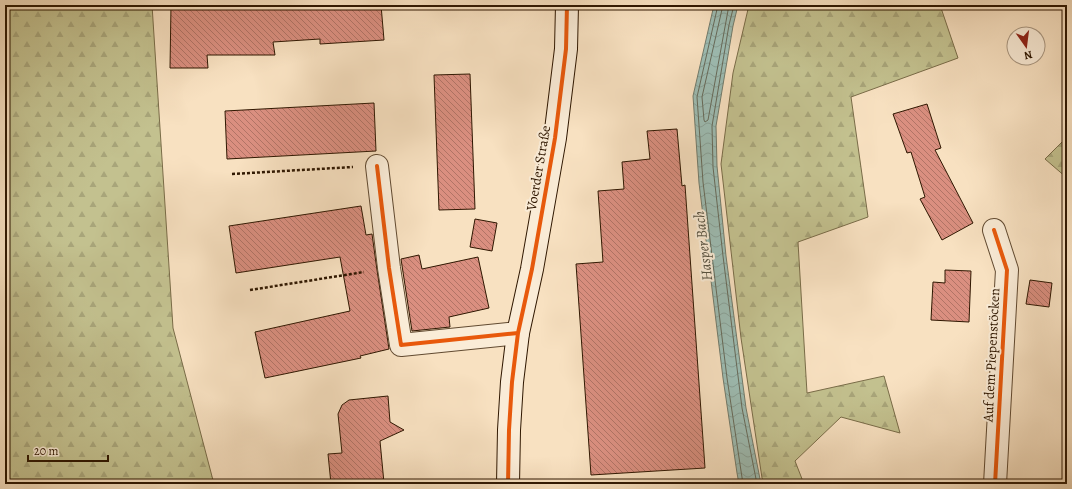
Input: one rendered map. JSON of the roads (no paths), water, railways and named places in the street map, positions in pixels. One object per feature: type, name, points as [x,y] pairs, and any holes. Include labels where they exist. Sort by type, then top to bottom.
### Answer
[{"type":"street","name":"Voerder Straße","points":[[508,484],[512,382],[518,333],[532,269],[555,138],[566,49],[567,5]]},
{"type":"street","points":[[377,166],[389,268],[401,345],[518,333]]},
{"type":"street","name":"Auf dem Piepenstöcken","points":[[994,230],[1007,270],[994,484]]},
{"type":"water","points":[[714,5],[738,5],[716,126],[717,166],[726,256],[746,408],[761,484],[739,484],[723,378],[699,183],[693,96]]},
{"type":"water label","name":"Hasper Bach","points":[[703,246]]}]
